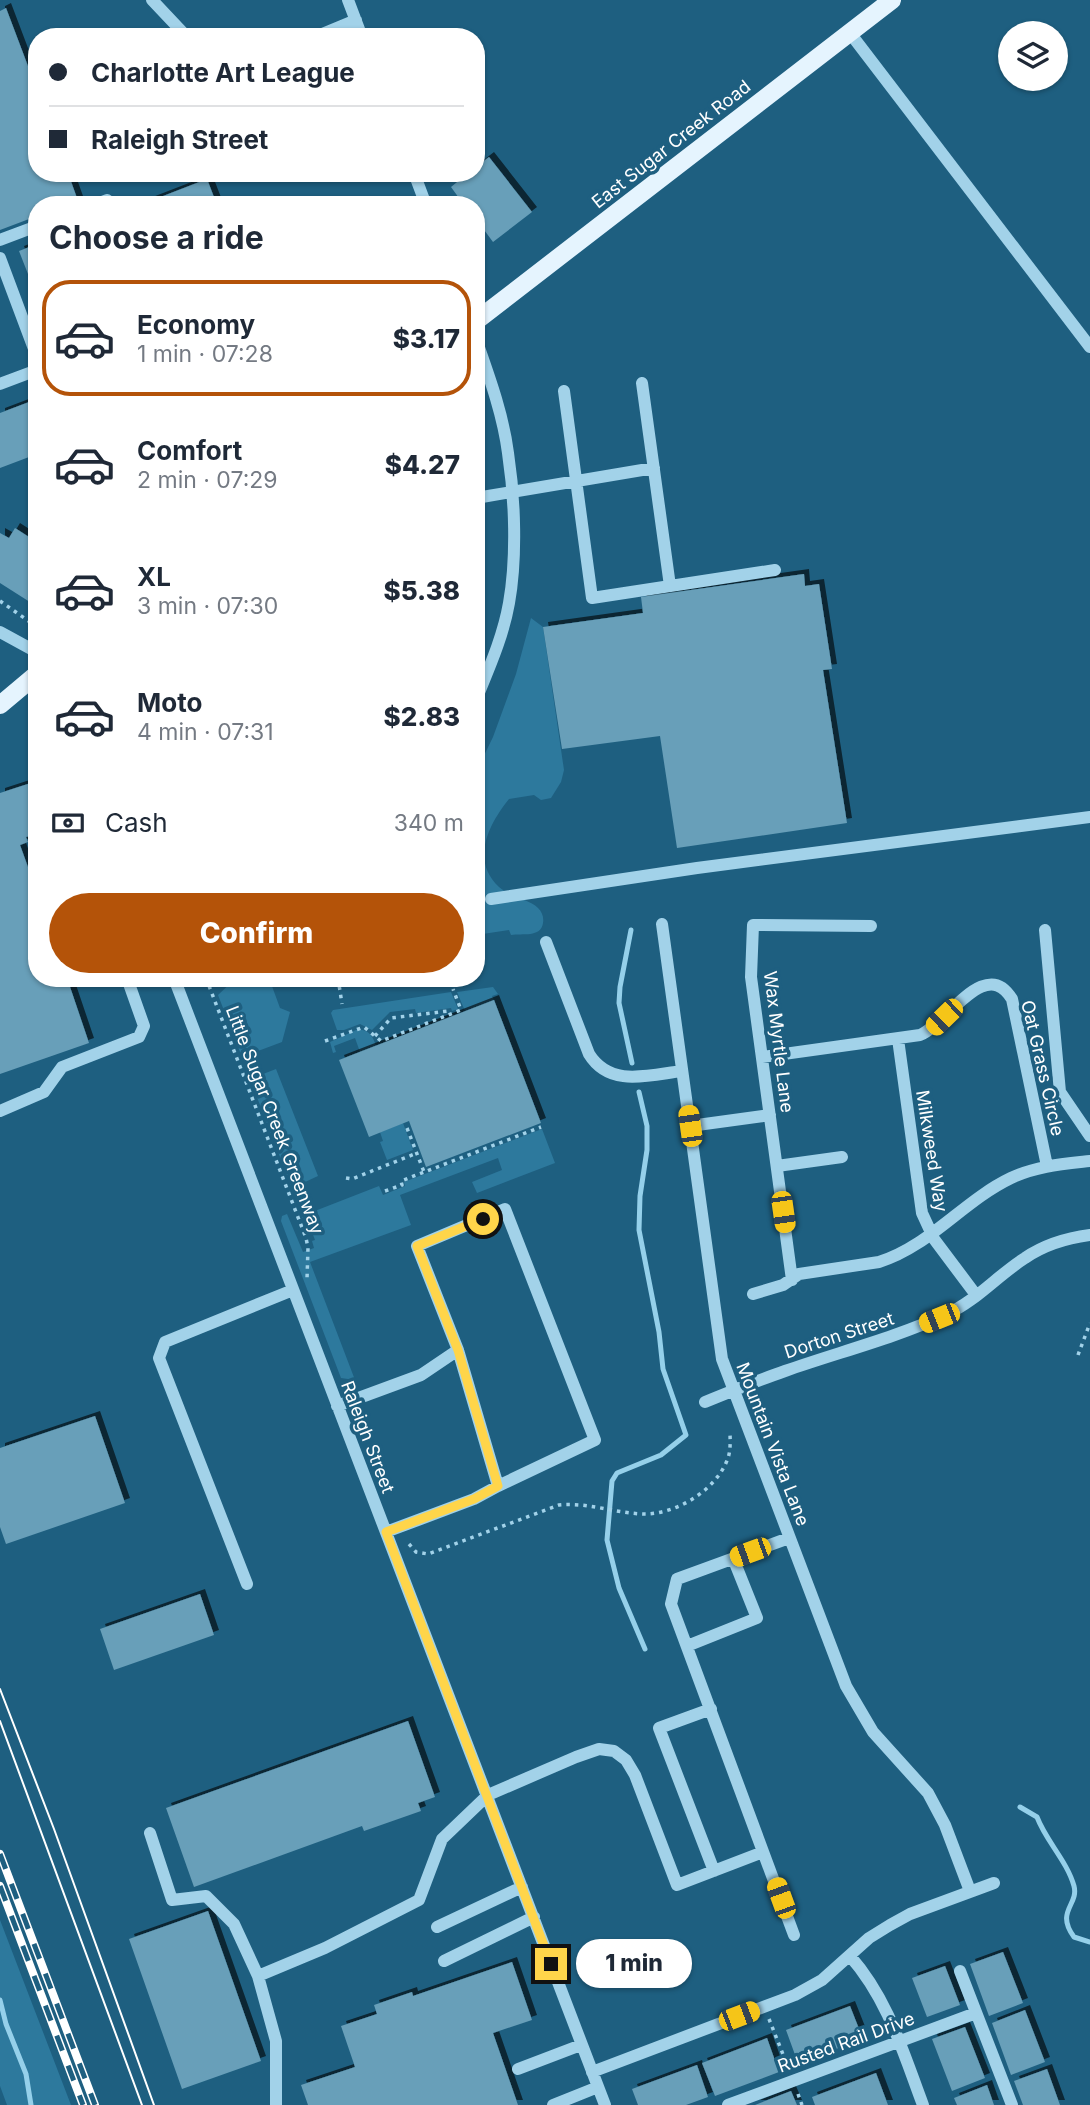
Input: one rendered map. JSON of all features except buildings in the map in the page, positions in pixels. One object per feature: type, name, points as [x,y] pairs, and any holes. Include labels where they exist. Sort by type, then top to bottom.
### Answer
[{"type":"main road","name":"East Sugar Creek Road","points":[[485,314],[892,0]]},
{"type":"main road","points":[[0,705],[28,682]]},
{"type":"street","points":[[152,0],[178,28]]},
{"type":"street","points":[[348,0],[359,28]]},
{"type":"street","points":[[337,28],[356,20]]},
{"type":"street","points":[[850,33],[1090,347]]},
{"type":"street","points":[[0,240],[28,229]]},
{"type":"street","points":[[0,258],[28,333]]},
{"type":"street","points":[[485,367],[508,452],[513,551],[509,602],[500,639],[485,677]]},
{"type":"street","points":[[0,384],[28,373]]},
{"type":"street","points":[[642,383],[670,586]]},
{"type":"street","points":[[564,391],[592,598],[775,570]]},
{"type":"street","points":[[485,496],[654,468]]},
{"type":"street","points":[[0,632],[28,647]]},
{"type":"street","points":[[491,900],[697,868],[1090,817]]},
{"type":"street","name":"Mountain Vista Lane","points":[[662,924],[722,1359],[854,1702],[873,1732],[928,1793],[945,1825],[970,1891]]},
{"type":"street","name":"Wax Myrtle Lane","points":[[792,1280],[751,977],[753,925],[870,926]]},
{"type":"street","points":[[1045,930],[1060,1092],[1090,1136]]},
{"type":"street","points":[[546,942],[589,1054],[601,1069],[620,1077],[633,1078],[682,1071]]},
{"type":"street","name":"Oat Grass Circle","points":[[762,1057],[920,1035],[930,1031],[972,991],[982,985],[990,984],[1002,988],[1012,999],[1047,1166]]},
{"type":"street","points":[[0,1111],[44,1092],[62,1067],[139,1037],[144,1026],[130,987]]},
{"type":"street","name":"Raleigh Street","points":[[177,987],[605,2105]]},
{"type":"street","name":"Milkweed Way","points":[[898,1039],[920,1201],[931,1234],[976,1295]]},
{"type":"street","points":[[690,1126],[770,1115]]},
{"type":"street","points":[[777,1166],[842,1157]]},
{"type":"street","points":[[753,1294],[773,1290],[799,1274],[891,1258],[914,1247],[997,1185],[1047,1166],[1090,1161]]},
{"type":"street","points":[[386,1532],[474,1499],[595,1440],[505,1209],[417,1246],[458,1350],[498,1486]]},
{"type":"street","name":"Dorton Street","points":[[705,1402],[785,1371],[891,1337],[952,1312],[1025,1257],[1057,1242],[1090,1235]]},
{"type":"street","points":[[247,1584],[159,1358],[164,1342],[293,1290]]},
{"type":"street","points":[[337,1406],[421,1375],[458,1350]]},
{"type":"street","points":[[789,1538],[677,1578],[671,1604],[794,1935]]},
{"type":"street","points":[[687,1646],[757,1618],[733,1558]]},
{"type":"street","points":[[711,1709],[659,1728],[714,1871]]},
{"type":"street","points":[[258,1976],[325,1948],[419,1900],[442,1839],[488,1796],[599,1749],[614,1751],[626,1760],[635,1775],[677,1885],[762,1852]]},
{"type":"street","points":[[150,1833],[172,1900],[206,1896],[234,1924],[258,1976],[276,2040],[276,2105]]},
{"type":"street","points":[[592,2072],[795,1995],[822,1980],[869,1938],[910,1914],[993,1882]]},
{"type":"street","points":[[437,1927],[522,1887]]},
{"type":"street","points":[[444,1961],[534,1917]]},
{"type":"street","points":[[850,1956],[869,1978],[881,1998],[923,2105]]},
{"type":"street","points":[[960,1970],[1012,2105]]},
{"type":"street","name":"Rusted Rail Drive","points":[[728,2105],[976,2013]]},
{"type":"street","points":[[518,2069],[582,2045]]},
{"type":"street","points":[[553,2105],[598,2087]]},
{"type":"path","points":[[0,601],[28,621]]},
{"type":"path","name":"Little Sugar Creek Greenway","points":[[209,987],[306,1238],[308,1283]]},
{"type":"path","points":[[339,987],[342,1004]]},
{"type":"path","points":[[325,1041],[364,1027],[381,1041],[461,1010],[453,989]]},
{"type":"path","points":[[375,1036],[391,1018],[448,1011],[450,1014]]},
{"type":"path","points":[[385,1191],[402,1185],[401,1181],[541,1126]]},
{"type":"path","points":[[407,1128],[424,1172]]},
{"type":"path","points":[[346,1178],[352,1179],[417,1153]]},
{"type":"path","points":[[1078,1355],[1090,1323]]},
{"type":"path","points":[[401,1526],[410,1548],[415,1552],[428,1554],[550,1508],[568,1504],[646,1514],[672,1508],[692,1499],[708,1487],[721,1472],[728,1458],[730,1431]]},
{"type":"path","points":[[767,2014],[788,2069]]},
{"type":"shaded area","points":[[531,618],[543,627],[564,770],[561,782],[551,798],[541,800],[534,795],[509,799],[489,831],[485,848],[485,753],[516,674]]},
{"type":"shaded area","points":[[485,860],[490,876],[499,887],[530,902],[542,915],[542,928],[535,933],[511,935],[509,930],[485,934]]},
{"type":"shaded area","points":[[226,987],[272,987],[280,1008],[290,1012],[282,1042],[242,1057],[218,995]]},
{"type":"shaded area","points":[[493,987],[498,994],[492,996],[494,1000],[465,1011],[457,992]]},
{"type":"shaded area","points":[[451,992],[458,1009],[416,1013],[415,1009],[390,1012],[372,1030],[360,1024],[337,1030],[331,1013],[333,1010]]},
{"type":"shaded area","points":[[356,1030],[364,1030],[369,1034],[376,1046],[360,1052],[355,1038],[334,1046],[336,1052],[333,1053],[330,1042]]},
{"type":"shaded area","points":[[276,1069],[318,1176],[292,1188],[250,1079]]},
{"type":"shaded area","points":[[403,1123],[413,1150],[387,1160],[380,1142],[383,1141],[380,1132]]},
{"type":"shaded area","points":[[542,1129],[555,1163],[477,1193],[472,1182],[502,1170],[498,1158],[400,1195],[411,1225],[310,1262],[355,1380],[341,1378],[281,1221],[282,1216],[287,1214],[303,1252],[314,1248],[312,1241],[315,1240],[302,1216],[379,1186],[383,1195],[405,1186],[404,1182]]},
{"type":"shaded area","points":[[0,1920],[71,2105],[7,2105],[0,2086]]},
{"type":"waterway","points":[[631,930],[619,1003],[632,1063]]},
{"type":"waterway","points":[[639,1092],[647,1126],[639,1230],[659,1332],[663,1369],[686,1435],[661,1455],[617,1473],[612,1481],[607,1540],[619,1588],[645,1649]]},
{"type":"waterway","points":[[1020,1807],[1037,1817],[1067,1868],[1075,1893],[1067,1914],[1069,1928],[1074,1937],[1090,1942]]},
{"type":"waterway","points":[[0,2000],[6,2024],[26,2074],[31,2105]]},
{"type":"tram line","points":[[0,1689],[154,2105]]},
{"type":"tram line","points":[[0,1721],[142,2105]]},
{"type":"railway","points":[[0,1854],[95,2105]]},
{"type":"railway","points":[[0,1886],[83,2105]]},
{"type":"route","points":[[483,1219],[417,1246],[458,1350],[498,1486],[484,1495],[386,1532],[551,1964]]}]
